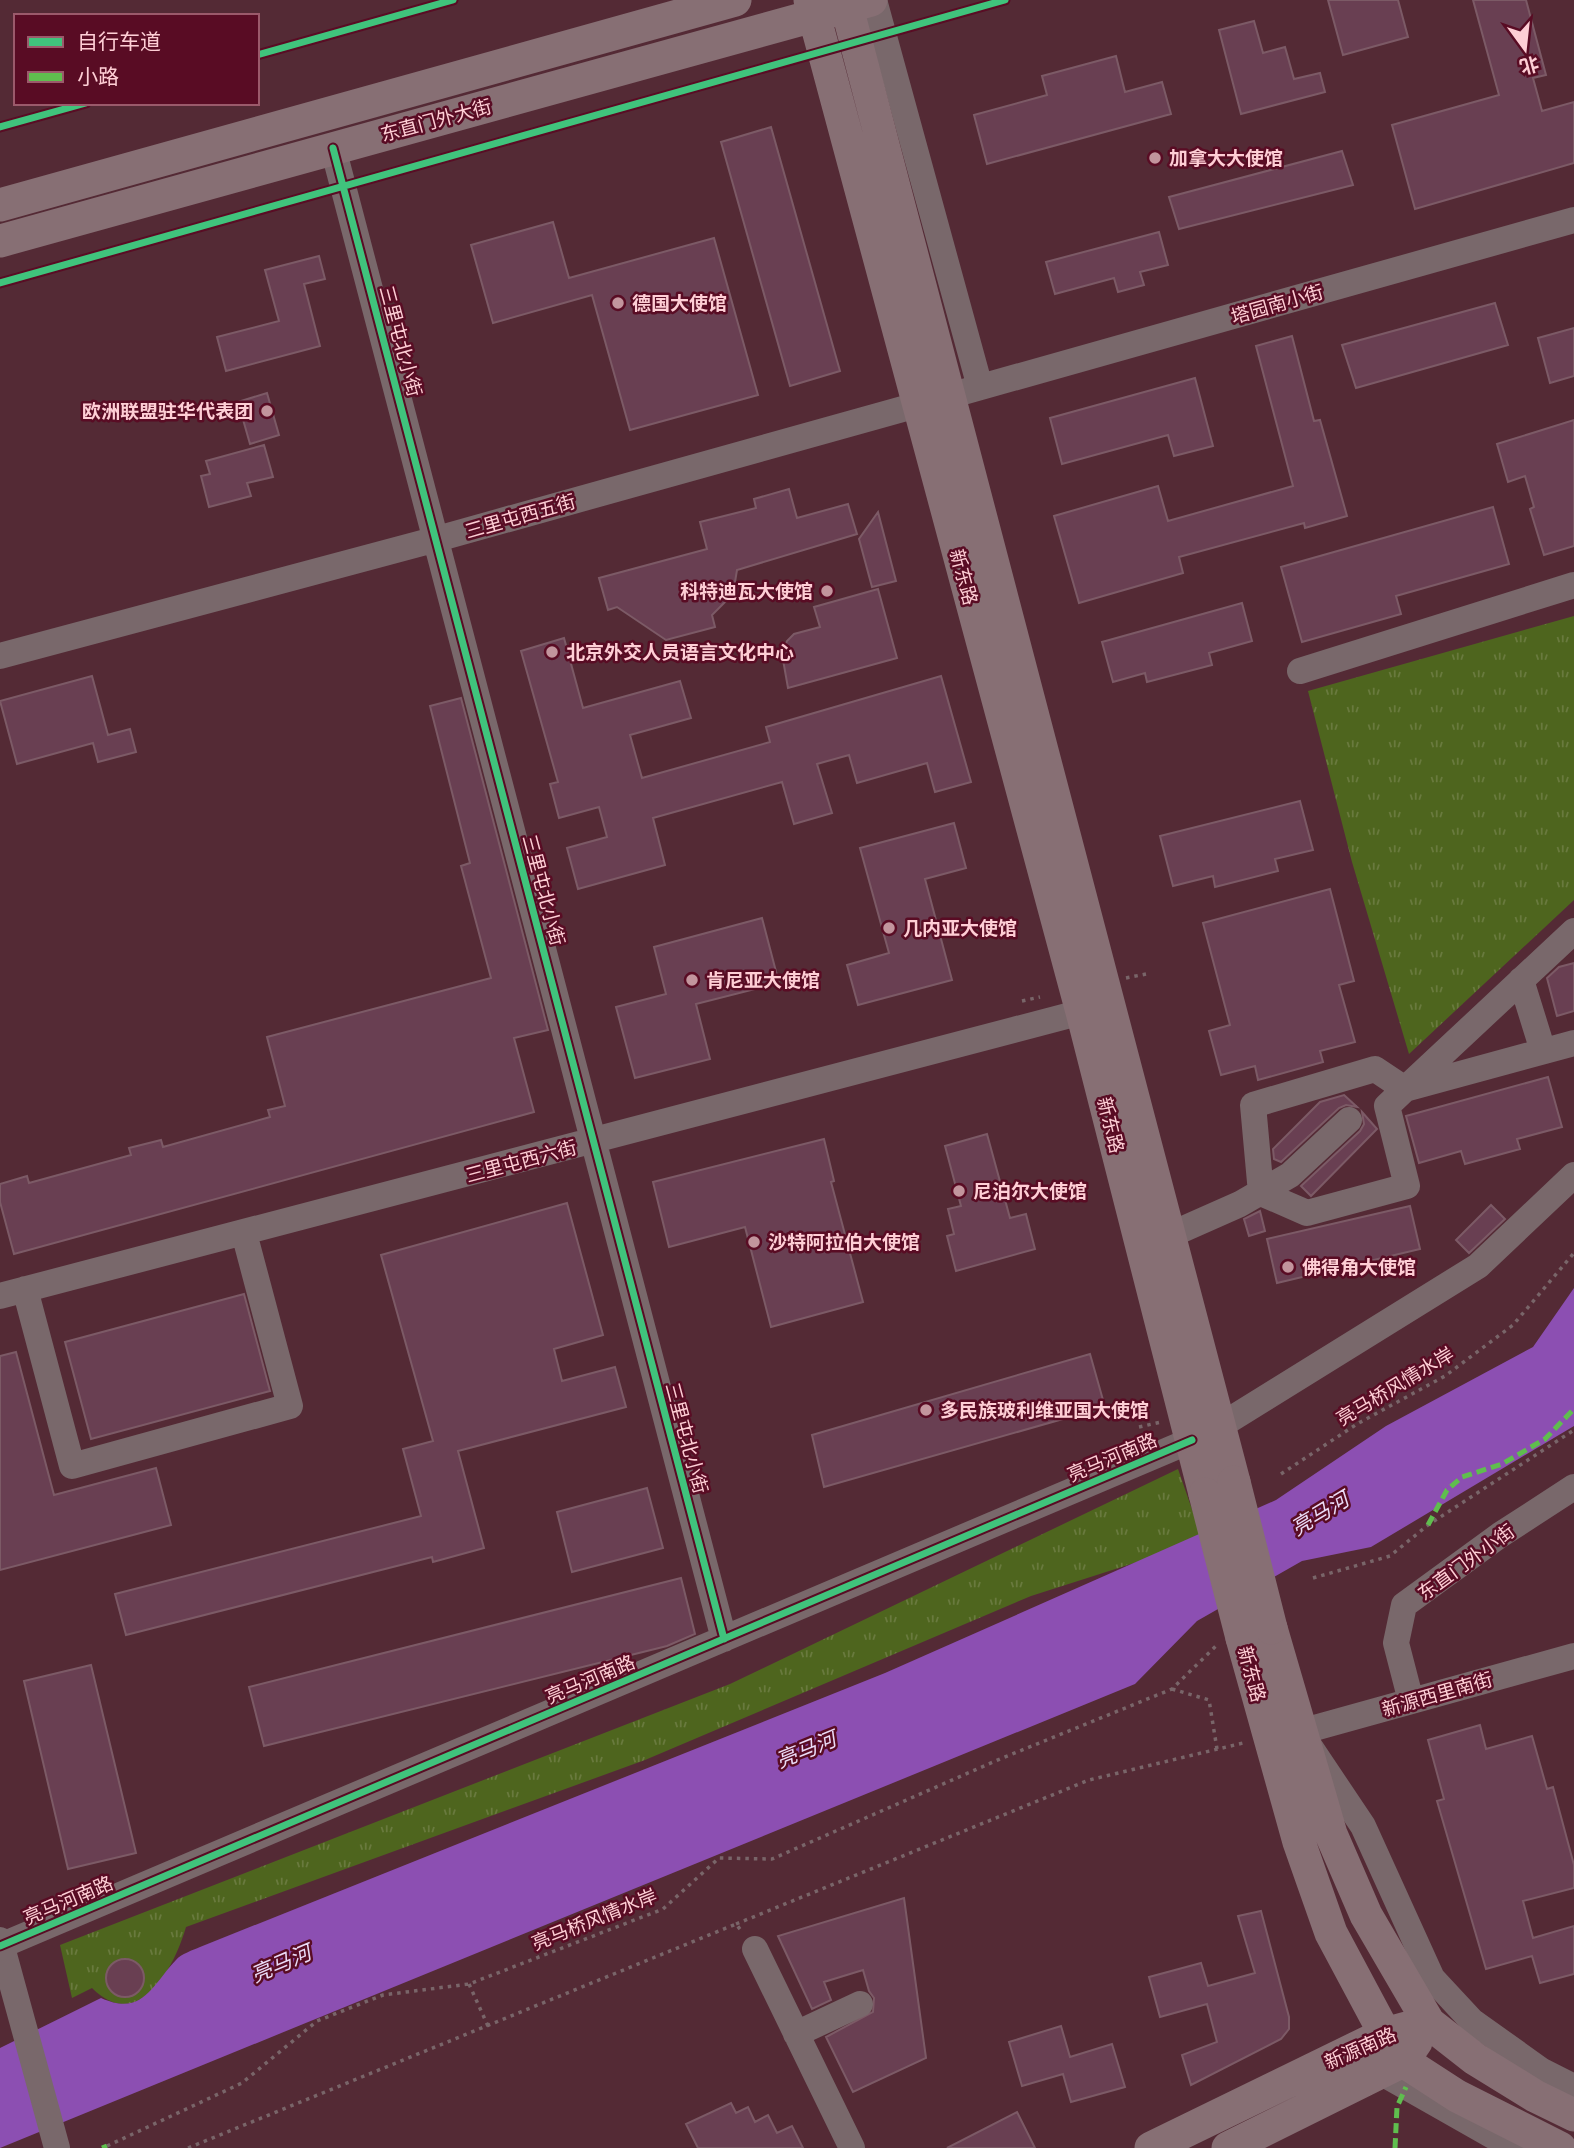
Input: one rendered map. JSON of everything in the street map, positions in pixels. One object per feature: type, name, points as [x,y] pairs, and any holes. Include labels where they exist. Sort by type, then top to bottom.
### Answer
[{"type":"main road","name":"东直门外大街","points":[[0,205],[735,0]]},
{"type":"main road","name":"东直门外大街","points":[[0,241],[333,148],[812,8],[859,2]]},
{"type":"main road","name":"新东路","points":[[859,2],[965,391],[1170,1235],[1245,1636],[1284,1734],[1366,1914],[1429,2023],[1475,2059],[1535,2096],[1574,2115]]},
{"type":"main road","name":"新东路","points":[[812,8],[1082,1012],[1206,1433]]},
{"type":"main road","name":"新东路","points":[[1284,1734],[1298,1842],[1331,1933],[1383,2052],[1458,2096],[1560,2148]]},
{"type":"main road","name":"新源南路","points":[[1228,2148],[1429,2023]]},
{"type":"main road","name":"新源南路","points":[[1151,2148],[1383,2052]]},
{"type":"street","name":"三里屯北小街","points":[[333,148],[724,1639]]},
{"type":"street","name":"塔园南小街","points":[[965,391],[1574,220]]},
{"type":"street","name":"三里屯西五街","points":[[0,656],[437,540],[917,405]]},
{"type":"street","points":[[1300,671],[1574,585]]},
{"type":"street","points":[[1261,1193],[1307,1213],[1407,1186],[1387,1106],[1569,940]]},
{"type":"street","points":[[1521,981],[1543,1051]]},
{"type":"street","name":"三里屯西六街","points":[[13,1292],[1082,1012]]},
{"type":"street","points":[[1261,1193],[1253,1105],[1375,1069],[1405,1088],[1574,1043]]},
{"type":"street","points":[[1170,1235],[1261,1193],[1290,1175],[1349,1120]]},
{"type":"street","name":"亮马河南路","points":[[0,1944],[1206,1433],[1478,1266],[1574,1175]]},
{"type":"street","points":[[13,1292],[72,1466],[290,1406],[244,1233]]},
{"type":"street","name":"东直门外小街","points":[[1412,1701],[1396,1643],[1404,1605],[1500,1535],[1574,1487]]},
{"type":"street","name":"新源西里南街","points":[[1284,1734],[1574,1656]]},
{"type":"street","points":[[1284,1734],[1363,1826],[1432,1978],[1472,2021],[1542,2071],[1574,2087]]},
{"type":"street","points":[[0,1944],[57,2148]]},
{"type":"street","points":[[755,1949],[852,2148]]},
{"type":"street","points":[[796,2034],[860,2004]]},
{"type":"street","points":[[1383,2052],[1514,2148]]},
{"type":"path","points":[[1313,1578],[1390,1556],[1428,1525],[1574,1430]]},
{"type":"path","points":[[1172,1689],[1209,1700],[1217,1749]]},
{"type":"path","points":[[188,2148],[1089,1780],[1284,1734]]},
{"type":"path","points":[[736,1924],[755,1949]]},
{"type":"path","points":[[469,1984],[488,2026]]},
{"type":"green space","points":[[1574,616],[1574,900],[1409,1054],[1352,862],[1308,691]]},
{"type":"green space","points":[[1178,1469],[1203,1541],[1031,1596],[645,1760],[186,1927],[163,1977],[152,1991],[139,2000],[125,2004],[109,2001],[92,1988],[72,1998],[60,1945],[730,1684]]},
{"type":"water","name":"亮马河","points":[[1574,1288],[1574,1426],[1371,1547],[1302,1561],[1197,1621],[1135,1684],[0,2148],[0,2048],[101,1998],[127,2004],[137,2001],[153,1988],[178,1958],[191,1951],[885,1673],[1276,1500],[1386,1426],[1533,1347]]},
{"type":"building","points":[[1328,0],[1398,0],[1408,37],[1343,55]]},
{"type":"building","points":[[1473,0],[1526,0],[1546,75],[1533,78],[1542,111],[1574,102],[1574,163],[1415,209],[1392,125],[1499,95]]},
{"type":"building","points":[[1254,21],[1263,53],[1285,47],[1294,79],[1320,73],[1325,92],[1241,114],[1219,30]]},
{"type":"building","points":[[1116,56],[1125,92],[1162,82],[1171,114],[987,164],[974,115],[1047,95],[1042,76]]},
{"type":"building","points":[[771,127],[840,371],[790,386],[721,142]]},
{"type":"building","points":[[1342,151],[1353,185],[1179,229],[1169,197]]},
{"type":"building","points":[[553,222],[569,278],[714,238],[758,395],[630,430],[592,295],[493,323],[471,245]]},
{"type":"building","points":[[1159,232],[1168,265],[1140,272],[1144,285],[1118,292],[1114,278],[1055,294],[1046,262]]},
{"type":"building","points":[[319,256],[325,279],[304,284],[320,346],[226,371],[217,337],[279,321],[265,270]]},
{"type":"building","points":[[1495,303],[1508,345],[1356,388],[1342,345]]},
{"type":"building","points":[[1574,328],[1574,376],[1550,383],[1538,338]]},
{"type":"building","points":[[1292,336],[1314,421],[1320,420],[1347,516],[1305,528],[1304,523],[1179,557],[1183,573],[1079,603],[1054,516],[1158,486],[1168,521],[1293,486],[1256,346]]},
{"type":"building","points":[[1195,378],[1213,446],[1174,456],[1168,435],[1062,464],[1050,418]]},
{"type":"building","points":[[267,393],[279,435],[250,444],[238,402]]},
{"type":"building","points":[[1574,420],[1574,546],[1544,555],[1530,509],[1534,507],[1525,476],[1508,482],[1497,444]]},
{"type":"building","points":[[264,445],[273,477],[247,483],[251,496],[209,507],[201,476],[210,474],[206,461]]},
{"type":"building","points":[[789,489],[797,518],[848,504],[857,534],[737,570],[733,594],[712,615],[715,627],[666,640],[617,607],[608,610],[599,578],[707,549],[700,522],[756,508],[754,499]]},
{"type":"building","points":[[1493,507],[1509,564],[1396,596],[1401,614],[1302,642],[1281,567]]},
{"type":"building","points":[[878,512],[896,581],[872,587],[859,539]]},
{"type":"building","points":[[878,589],[897,658],[788,688],[782,654],[787,641],[794,634],[820,627],[814,607]]},
{"type":"building","points":[[1242,603],[1252,641],[1209,653],[1212,665],[1147,682],[1145,673],[1113,682],[1102,642]]},
{"type":"building","points":[[564,638],[583,708],[680,681],[691,718],[630,735],[642,778],[770,742],[766,727],[941,676],[971,782],[935,792],[927,763],[857,783],[849,755],[817,764],[832,813],[794,824],[782,782],[653,818],[665,865],[578,889],[567,848],[607,837],[599,807],[559,818],[550,784],[558,782],[521,651]]},
{"type":"building","points":[[92,676],[108,735],[130,729],[136,752],[98,762],[93,743],[17,764],[0,701]]},
{"type":"building","points":[[461,698],[548,1030],[514,1038],[534,1112],[14,1254],[0,1202],[0,1184],[27,1176],[29,1183],[131,1155],[129,1148],[161,1140],[163,1147],[270,1117],[268,1110],[285,1106],[267,1037],[491,978],[461,866],[470,863],[430,706]]},
{"type":"building","points":[[1300,801],[1313,850],[1275,859],[1278,871],[1215,887],[1213,876],[1173,886],[1160,836]]},
{"type":"building","points":[[954,823],[966,868],[925,879],[952,980],[858,1005],[847,965],[889,953],[860,848]]},
{"type":"building","points":[[1330,889],[1354,981],[1339,985],[1355,1042],[1320,1051],[1323,1062],[1258,1080],[1255,1066],[1221,1075],[1209,1031],[1230,1025],[1203,923]]},
{"type":"building","points":[[762,918],[779,983],[696,1004],[710,1059],[635,1078],[616,1007],[666,994],[654,947]]},
{"type":"building","points":[[1574,963],[1574,1011],[1557,1016],[1547,978],[1559,967]]},
{"type":"building","points":[[1548,1077],[1562,1127],[1517,1139],[1520,1149],[1465,1164],[1461,1151],[1419,1163],[1406,1116]]},
{"type":"building","points":[[1344,1095],[1357,1107],[1346,1105],[1339,1108],[1281,1162],[1274,1159],[1273,1149],[1320,1102]]},
{"type":"building","points":[[1362,1112],[1377,1129],[1311,1196],[1301,1186],[1360,1131],[1364,1124]]},
{"type":"building","points":[[987,1134],[1010,1218],[1026,1214],[1035,1249],[956,1271],[947,1236],[954,1234],[948,1209],[961,1206],[945,1146]]},
{"type":"building","points":[[824,1139],[834,1181],[831,1182],[863,1302],[771,1327],[745,1227],[669,1247],[653,1182]]},
{"type":"building","points":[[567,1203],[603,1335],[554,1349],[562,1381],[615,1367],[626,1407],[458,1451],[484,1548],[433,1562],[432,1557],[126,1635],[115,1594],[421,1516],[403,1449],[433,1441],[381,1255]]},
{"type":"building","points":[[1491,1205],[1505,1219],[1469,1253],[1456,1240]]},
{"type":"building","points":[[1410,1206],[1420,1249],[1277,1283],[1267,1239]]},
{"type":"building","points":[[1260,1211],[1265,1231],[1249,1236],[1244,1219]]},
{"type":"building","points":[[244,1294],[270,1391],[91,1439],[65,1342]]},
{"type":"building","points":[[16,1352],[54,1495],[156,1468],[171,1525],[0,1570],[0,1356]]},
{"type":"building","points":[[1090,1354],[1105,1407],[824,1487],[812,1435]]},
{"type":"building","points":[[647,1488],[663,1548],[572,1572],[557,1512]]},
{"type":"building","points":[[681,1578],[695,1634],[667,1646],[264,1746],[249,1687]]},
{"type":"building","points":[[91,1665],[136,1853],[68,1869],[24,1681]]},
{"type":"building","points":[[1480,1725],[1486,1749],[1532,1736],[1547,1789],[1553,1787],[1574,1865],[1574,1888],[1523,1901],[1533,1938],[1574,1926],[1574,1974],[1540,1983],[1532,1956],[1486,1969],[1437,1801],[1444,1799],[1428,1740]]},
{"type":"building","points":[[904,1898],[926,2058],[853,2092],[826,2037],[873,2012],[874,1998],[863,1970],[824,1982],[831,2000],[812,2009],[778,1936]]},
{"type":"building","points":[[1261,1911],[1289,2017],[1289,2029],[1281,2039],[1191,2085],[1182,2055],[1217,2042],[1207,2004],[1160,2017],[1149,1977],[1201,1963],[1208,1986],[1255,1973],[1238,1916]]},
{"type":"building","points":[[125,1959],[138,1965],[144,1978],[138,1991],[125,1997],[112,1991],[106,1978],[112,1965]]},
{"type":"building","points":[[1061,2026],[1070,2057],[1112,2044],[1125,2087],[1071,2102],[1063,2074],[1022,2086],[1009,2042]]},
{"type":"building","points":[[731,2103],[736,2113],[748,2107],[755,2122],[768,2115],[777,2133],[792,2126],[803,2148],[698,2148],[686,2124]]},
{"type":"building","points":[[1017,2112],[1035,2148],[947,2148]]},
{"type":"marked path","points":[[1428,1525],[1447,1490],[1462,1477],[1502,1464],[1545,1439],[1574,1409]]},
{"type":"marked path","points":[[1395,2148],[1397,2107],[1406,2087]]},
{"type":"marked path","points":[[102,2148],[107,2146]]},
{"type":"cycle path","points":[[259,54],[453,0]]},
{"type":"cycle path","points":[[0,283],[1005,0]]},
{"type":"cycle path","points":[[0,127],[79,105]]},
{"type":"cycle path","points":[[333,148],[724,1639]]},
{"type":"cycle path","points":[[0,1946],[1192,1440]]},
{"type":"place","name":"加拿大大使馆","points":[[1155,158]]},
{"type":"place","name":"德国大使馆","points":[[618,303]]},
{"type":"place","name":"欧洲联盟驻华代表团","points":[[267,411]]},
{"type":"place","name":"科特迪瓦大使馆","points":[[827,591]]},
{"type":"place","name":"北京外交人员语言文化中心","points":[[552,652]]},
{"type":"place","name":"几内亚大使馆","points":[[889,928]]},
{"type":"place","name":"肯尼亚大使馆","points":[[692,980]]},
{"type":"place","name":"尼泊尔大使馆","points":[[959,1191]]},
{"type":"place","name":"沙特阿拉伯大使馆","points":[[754,1242]]},
{"type":"place","name":"佛得角大使馆","points":[[1288,1267]]},
{"type":"place","name":"多民族玻利维亚国大使馆","points":[[926,1410]]}]
